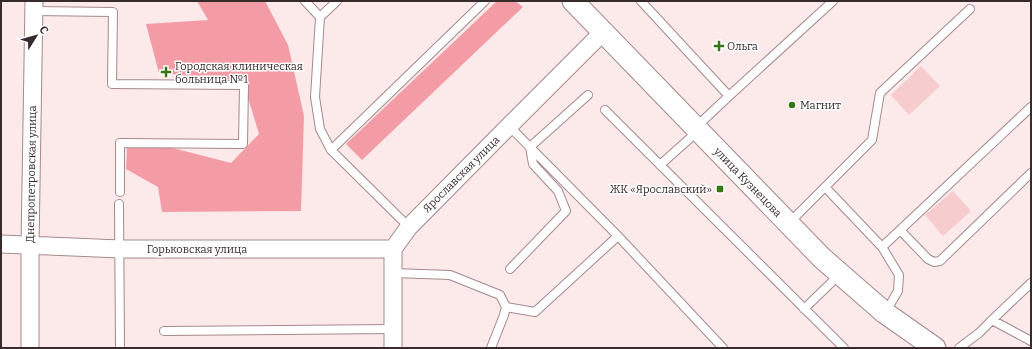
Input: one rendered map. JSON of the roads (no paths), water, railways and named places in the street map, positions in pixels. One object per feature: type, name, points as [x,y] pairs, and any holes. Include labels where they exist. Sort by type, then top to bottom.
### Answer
[{"type":"street","name":"улица Кузнецова","points":[[573,1],[822,258],[885,313],[924,342]]},
{"type":"street","name":"Днепропетровская улица","points":[[30,348],[34,6]]},
{"type":"street","name":"Ярославская улица","points":[[393,249],[409,227],[603,32]]},
{"type":"street","name":"Горьковская улица","points":[[1,244],[120,249],[393,249]]},
{"type":"street","points":[[393,249],[393,348]]},
{"type":"lane","points":[[305,1],[320,17]]},
{"type":"lane","points":[[337,1],[320,17],[315,98],[320,129],[331,150],[409,227]]},
{"type":"lane","points":[[331,150],[485,1]]},
{"type":"lane","points":[[641,1],[716,81],[728,96]]},
{"type":"lane","points":[[660,165],[728,96],[833,1]]},
{"type":"lane","points":[[34,6],[113,12],[112,84],[244,85],[244,144],[120,143],[120,192]]},
{"type":"lane","points":[[788,224],[872,140],[880,93],[970,9]]},
{"type":"lane","points":[[530,147],[588,95]]},
{"type":"lane","points":[[882,247],[1031,107]]},
{"type":"lane","points":[[605,110],[844,348]]},
{"type":"lane","points":[[508,126],[618,236],[723,348]]},
{"type":"lane","points":[[510,269],[566,211],[558,190],[533,164],[530,147]]},
{"type":"lane","points":[[900,230],[928,259],[934,262],[940,261],[1031,174]]},
{"type":"lane","points":[[825,187],[882,247],[899,275],[898,291],[885,313]]},
{"type":"lane","points":[[119,204],[120,348]]},
{"type":"lane","points":[[506,307],[535,312],[618,236]]},
{"type":"lane","points":[[393,273],[450,275],[500,295],[506,307],[491,348]]},
{"type":"lane","points":[[804,309],[840,274]]},
{"type":"lane","points":[[959,348],[979,333],[1031,283]]},
{"type":"lane","points":[[992,320],[1031,341]]},
{"type":"lane","points":[[164,331],[393,330]]},
{"type":"place","name":"Ольга","points":[[719,46]]},
{"type":"place","name":"Городская клиническая больница №1","points":[[166,72]]},
{"type":"place","name":"Магнит","points":[[792,105]]},
{"type":"place","name":"ЖК «Ярославский»","points":[[720,189]]}]
